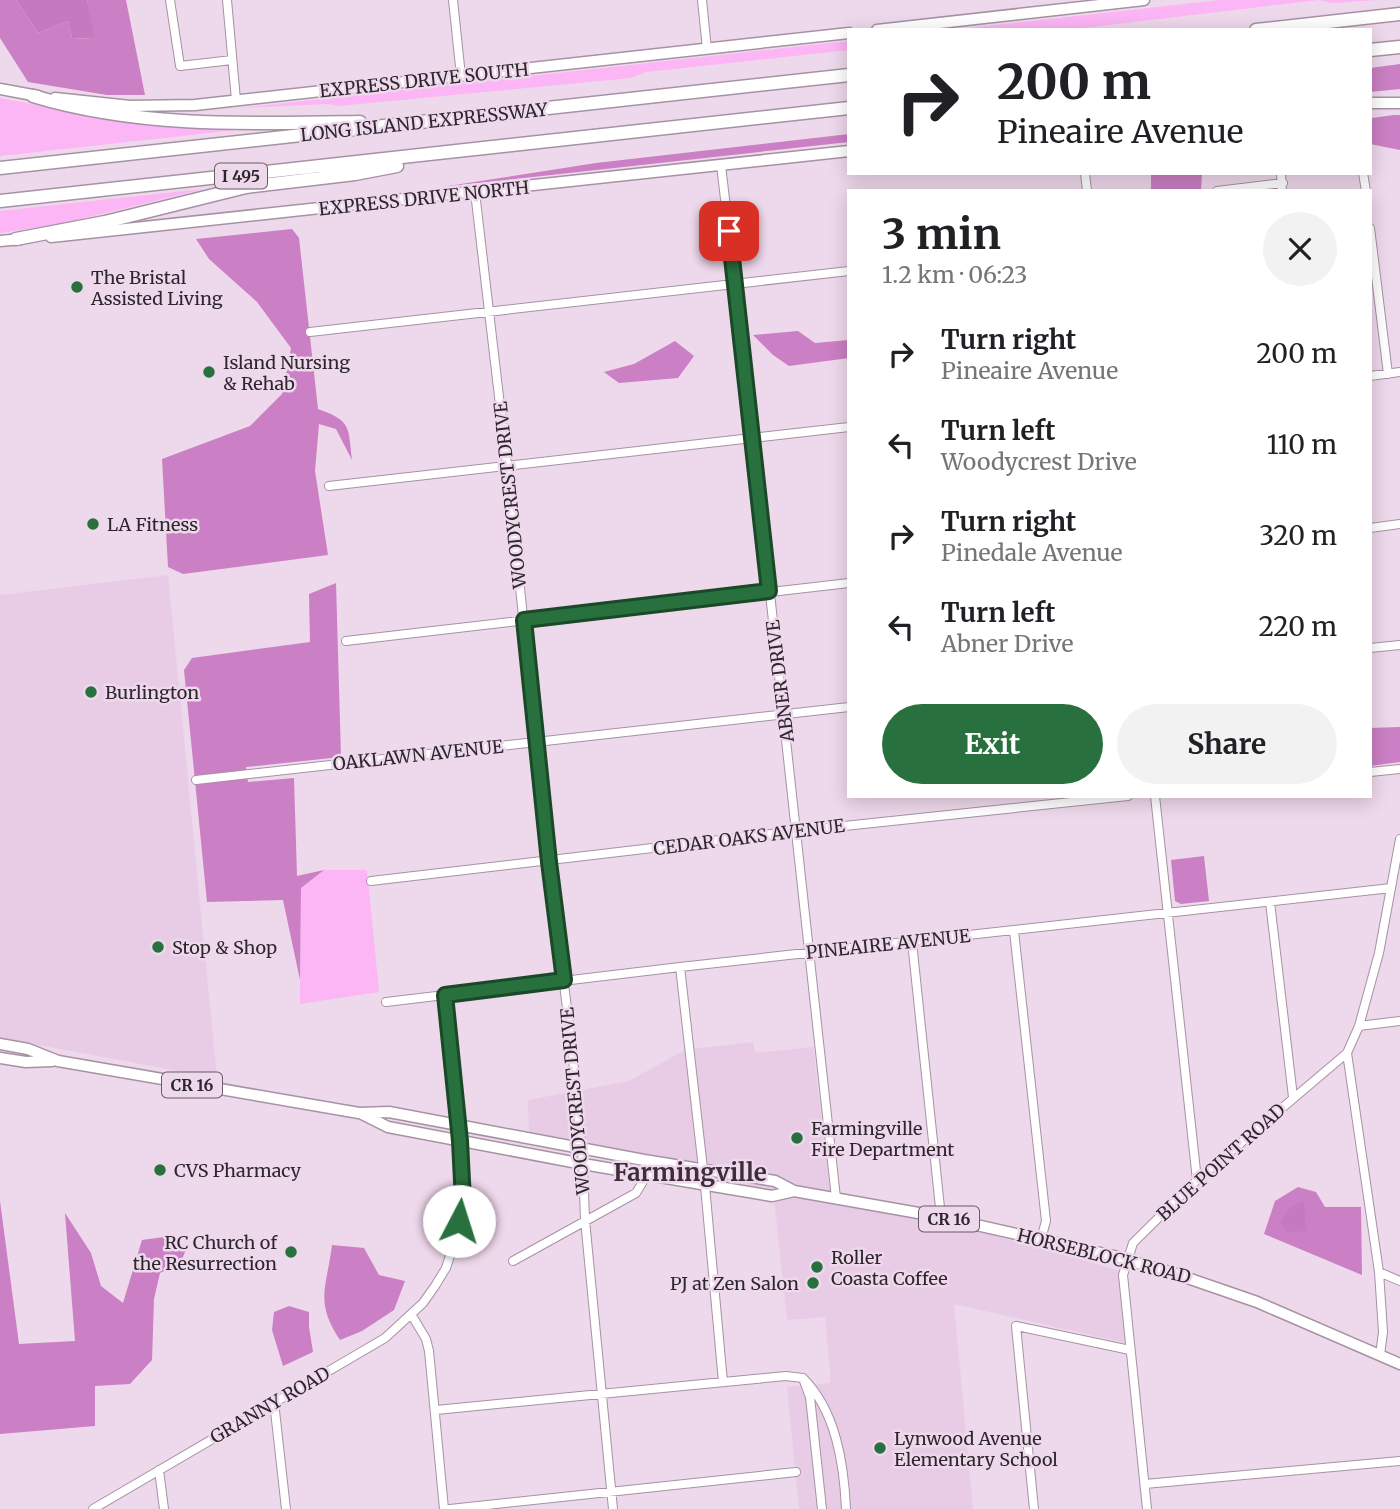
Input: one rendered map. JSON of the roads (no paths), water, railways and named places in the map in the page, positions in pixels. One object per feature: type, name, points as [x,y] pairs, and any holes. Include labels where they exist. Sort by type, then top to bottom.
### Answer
[{"type":"highway","points":[[1274,28],[1400,14]]},
{"type":"highway","points":[[1372,50],[1400,47]]},
{"type":"highway","name":"LONG ISLAND EXPRESSWAY","points":[[0,168],[847,75]]},
{"type":"highway","points":[[33,96],[72,108],[187,122],[269,124],[448,119]]},
{"type":"highway","name":"LONG ISLAND EXPRESSWAY","points":[[0,201],[847,108]]},
{"type":"highway","points":[[16,239],[105,222],[246,187],[355,174],[481,149]]},
{"type":"main road","points":[[892,28],[1067,4],[1144,0]]},
{"type":"main road","name":"EXPRESS DRIVE SOUTH","points":[[0,89],[33,96],[152,106],[236,100],[847,33]]},
{"type":"main road","points":[[1372,103],[1400,103]]},
{"type":"main road","name":"EXPRESS DRIVE NORTH","points":[[0,242],[847,151]]},
{"type":"main road","name":"HORSEBLOCK ROAD","points":[[0,1044],[28,1049],[58,1061]]},
{"type":"main road","name":"HORSEBLOCK ROAD","points":[[0,1058],[26,1062],[58,1061],[359,1113],[389,1112],[775,1181],[794,1191],[941,1217],[1127,1260],[1227,1291],[1400,1364]]},
{"type":"main road","name":"HORSEBLOCK ROAD","points":[[359,1113],[388,1126],[705,1186],[772,1196],[794,1191]]},
{"type":"street","points":[[170,0],[180,66],[233,60]]},
{"type":"street","points":[[227,0],[236,100]]},
{"type":"street","points":[[453,0],[461,76]]},
{"type":"street","points":[[702,0],[707,48]]},
{"type":"street","name":"ABNER DRIVE","points":[[721,165],[836,1198]]},
{"type":"street","points":[[1250,189],[1282,187]]},
{"type":"street","name":"WOODYCREST DRIVE","points":[[475,192],[582,1148],[585,1220],[613,1509]]},
{"type":"street","points":[[1372,244],[1388,374]]},
{"type":"street","points":[[310,332],[847,271]]},
{"type":"street","points":[[1372,376],[1400,372]]},
{"type":"street","points":[[329,486],[847,427]]},
{"type":"street","points":[[1372,527],[1400,524]]},
{"type":"street","points":[[346,641],[847,583]]},
{"type":"street","points":[[1372,648],[1400,645]]},
{"type":"street","name":"OAKLAWN AVENUE","points":[[196,780],[847,707]]},
{"type":"street","points":[[1372,772],[1400,769]]},
{"type":"street","name":"CEDAR OAKS AVENUE","points":[[371,881],[1109,798]]},
{"type":"street","points":[[1155,798],[1197,1180]]},
{"type":"street","name":"BLUE POINT ROAD","points":[[1147,1509],[1123,1275],[1133,1243],[1197,1180],[1347,1053],[1359,1026],[1379,953],[1400,839]]},
{"type":"street","name":"PINEAIRE AVENUE","points":[[386,1002],[1391,888]]},
{"type":"street","points":[[1270,902],[1293,1097]]},
{"type":"street","points":[[1014,931],[1046,1221],[1041,1239]]},
{"type":"street","points":[[912,942],[941,1217]]},
{"type":"street","points":[[680,967],[704,1170],[723,1382]]},
{"type":"street","name":"GRANNY ROAD","points":[[93,1509],[385,1338],[411,1314],[435,1286],[446,1268],[455,1241],[463,1201],[460,1141],[445,995]]},
{"type":"street","points":[[1359,1026],[1400,1021]]},
{"type":"street","points":[[1347,1053],[1379,1272],[1383,1332],[1380,1355]]},
{"type":"street","points":[[513,1261],[636,1193],[647,1175]]},
{"type":"street","points":[[1379,1272],[1400,1281]]},
{"type":"street","points":[[411,1314],[426,1339],[436,1410],[444,1509]]},
{"type":"street","points":[[1034,1509],[1016,1326],[1130,1350]]},
{"type":"street","points":[[436,1410],[786,1376],[803,1378],[819,1398],[833,1427],[845,1485],[846,1509]]},
{"type":"street","points":[[803,1378],[810,1397],[822,1509]]},
{"type":"street","points":[[274,1402],[286,1509]]},
{"type":"street","points":[[1145,1484],[1400,1461]]},
{"type":"street","points":[[159,1470],[164,1509]]},
{"type":"street","points":[[450,1509],[796,1472]]},
{"type":"place","name":"The Bristal Assisted Living","points":[[77,287]]},
{"type":"place","name":"Island Nursing & Rehab","points":[[209,372]]},
{"type":"place","name":"LA Fitness","points":[[93,524]]},
{"type":"place","name":"Burlington","points":[[91,692]]},
{"type":"place","name":"Stop & Shop","points":[[158,947]]},
{"type":"place","name":"Farmingville Fire Department","points":[[797,1138]]},
{"type":"place","name":"CVS Pharmacy","points":[[160,1170]]},
{"type":"place","name":"RC Church of the Resurrection","points":[[291,1252]]},
{"type":"place","name":"Roller Coasta Coffee","points":[[817,1267]]},
{"type":"place","name":"PJ at Zen Salon","points":[[813,1283]]},
{"type":"place","name":"Lynwood Avenue Elementary School","points":[[880,1448]]},
{"type":"district","name":"Farmingville","points":[[690,1172]]}]
